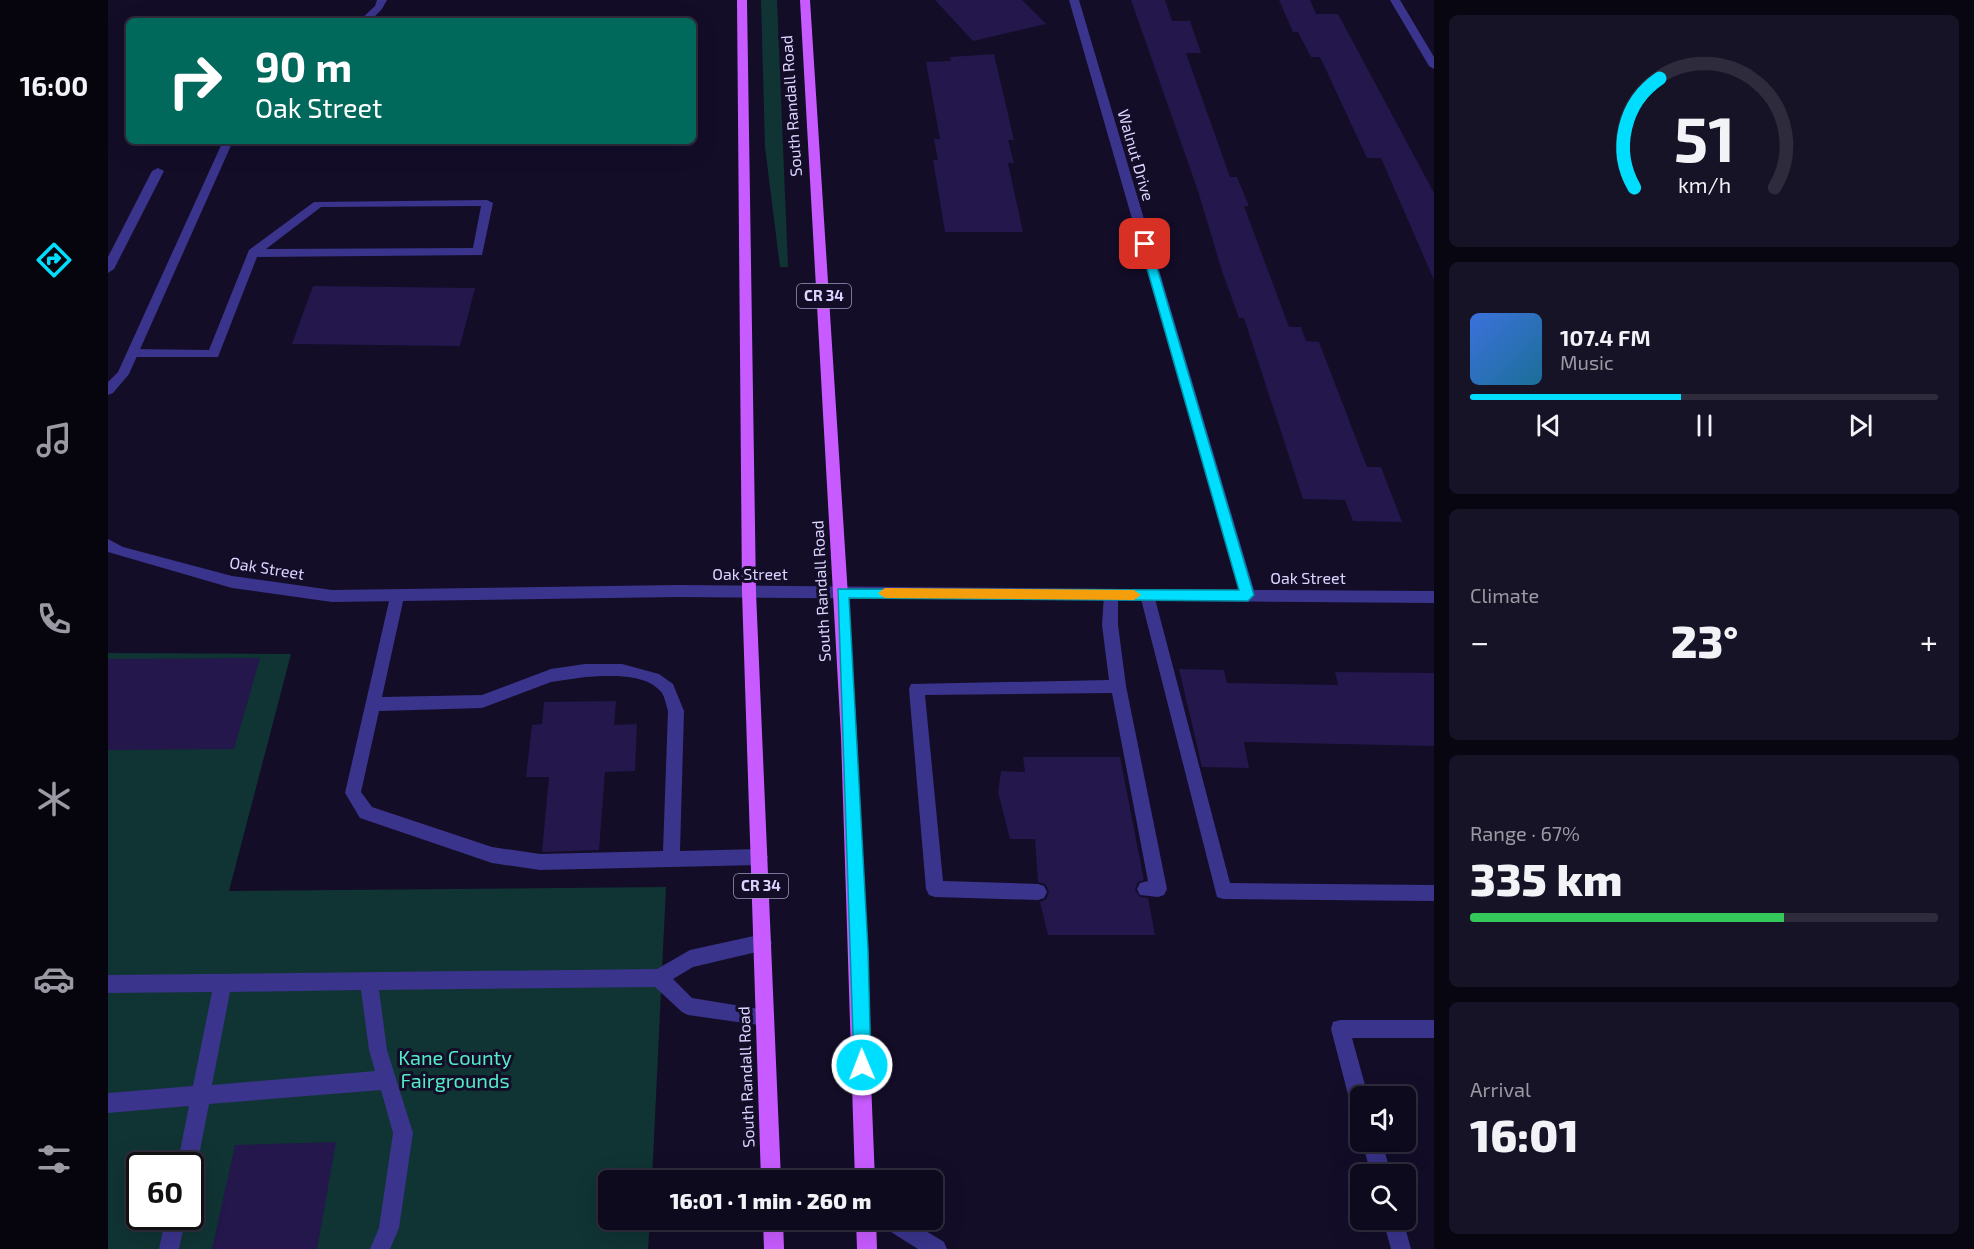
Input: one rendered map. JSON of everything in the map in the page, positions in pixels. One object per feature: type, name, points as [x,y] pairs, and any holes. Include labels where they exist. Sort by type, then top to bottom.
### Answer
[{"type":"main road","name":"South Randall Road","points":[[742,0],[749,592],[771,1170]]},
{"type":"main road","name":"South Randall Road","points":[[805,0],[842,592],[860,949],[865,1170]]},
{"type":"main road","points":[[773,1230],[774,1249]]},
{"type":"main road","points":[[866,1230],[867,1249]]},
{"type":"street","points":[[367,18],[379,7],[382,0]]},
{"type":"street","name":"Walnut Drive","points":[[1074,0],[1248,595]]},
{"type":"street","points":[[1395,0],[1434,66]]},
{"type":"street","points":[[108,390],[123,374],[227,144]]},
{"type":"street","points":[[108,269],[158,171]]},
{"type":"street","points":[[133,353],[214,354],[253,253],[318,204],[487,203],[478,252],[253,253]]},
{"type":"street","name":"Oak Street","points":[[108,545],[119,551],[232,582],[332,596],[842,592],[1434,597]]},
{"type":"street","points":[[1111,595],[1110,625],[1118,686],[1158,889],[1146,889]]},
{"type":"street","points":[[1147,595],[1223,891],[1434,893]]},
{"type":"street","points":[[397,597],[353,793],[366,813],[492,855],[540,862],[759,858]]},
{"type":"street","points":[[372,704],[474,703],[508,695],[537,680],[578,672],[610,670],[649,674],[667,687],[676,711],[671,859]]},
{"type":"street","points":[[1038,892],[935,889],[917,689],[1118,686]]},
{"type":"street","points":[[108,984],[659,978],[690,959],[763,943]]},
{"type":"street","points":[[659,978],[688,1006],[765,1017]]},
{"type":"street","points":[[369,981],[378,1050],[403,1133],[389,1228],[380,1249]]},
{"type":"street","points":[[190,1152],[223,983]]},
{"type":"street","points":[[1356,1086],[1340,1029],[1434,1029]]},
{"type":"street","points":[[108,1103],[387,1080]]},
{"type":"street","points":[[169,1249],[173,1230]]},
{"type":"street","points":[[906,1230],[937,1249]]},
{"type":"street","points":[[1396,1230],[1401,1249]]},
{"type":"green space","points":[[761,0],[777,0],[788,267],[780,267],[765,147]]},
{"type":"green space","name":"Kane County Fairgrounds","points":[[108,653],[291,654],[229,891],[666,887],[652,1170],[598,1170],[598,1230],[649,1230],[648,1249],[108,1249]]},
{"type":"building","points":[[935,0],[1022,0],[1046,24],[973,41]]},
{"type":"building","points":[[1131,0],[1165,0],[1172,21],[1190,21],[1201,53],[1186,53],[1230,177],[1237,177],[1249,206],[1244,206],[1289,327],[1301,327],[1306,341],[1319,342],[1367,467],[1381,467],[1402,522],[1353,521],[1345,500],[1303,499],[1244,318],[1239,318],[1222,271],[1198,191]]},
{"type":"building","points":[[1279,0],[1310,0],[1316,14],[1338,14],[1434,193],[1434,280],[1381,158],[1367,158],[1320,57],[1311,57],[1298,32],[1293,32]]},
{"type":"building","points":[[994,54],[1014,140],[1008,140],[1014,163],[1008,163],[1023,232],[945,232],[933,160],[938,160],[934,139],[940,139],[926,62],[951,61],[950,57]]},
{"type":"building","points":[[313,286],[475,288],[460,346],[292,344]]},
{"type":"building","points":[[260,658],[234,749],[108,750],[108,659]]},
{"type":"building","points":[[1179,669],[1224,670],[1227,683],[1338,685],[1335,672],[1434,673],[1434,746],[1244,742],[1249,768],[1202,767]]},
{"type":"building","points":[[616,701],[614,725],[637,724],[635,771],[605,772],[599,850],[542,852],[549,777],[526,777],[532,725],[542,724],[544,702]]},
{"type":"building","points":[[1023,757],[1120,757],[1144,880],[1138,882],[1135,890],[1140,897],[1148,898],[1155,935],[1048,935],[1040,902],[1046,899],[1049,891],[1045,884],[1038,882],[1035,839],[1010,839],[998,792],[1001,771],[1025,772]]},
{"type":"building","points":[[336,1142],[317,1249],[212,1249],[235,1145]]},
{"type":"slow traffic","points":[[885,593],[1134,595]]},
{"type":"route","points":[[862,1065],[860,949],[842,592],[1248,595],[1145,244]]}]
